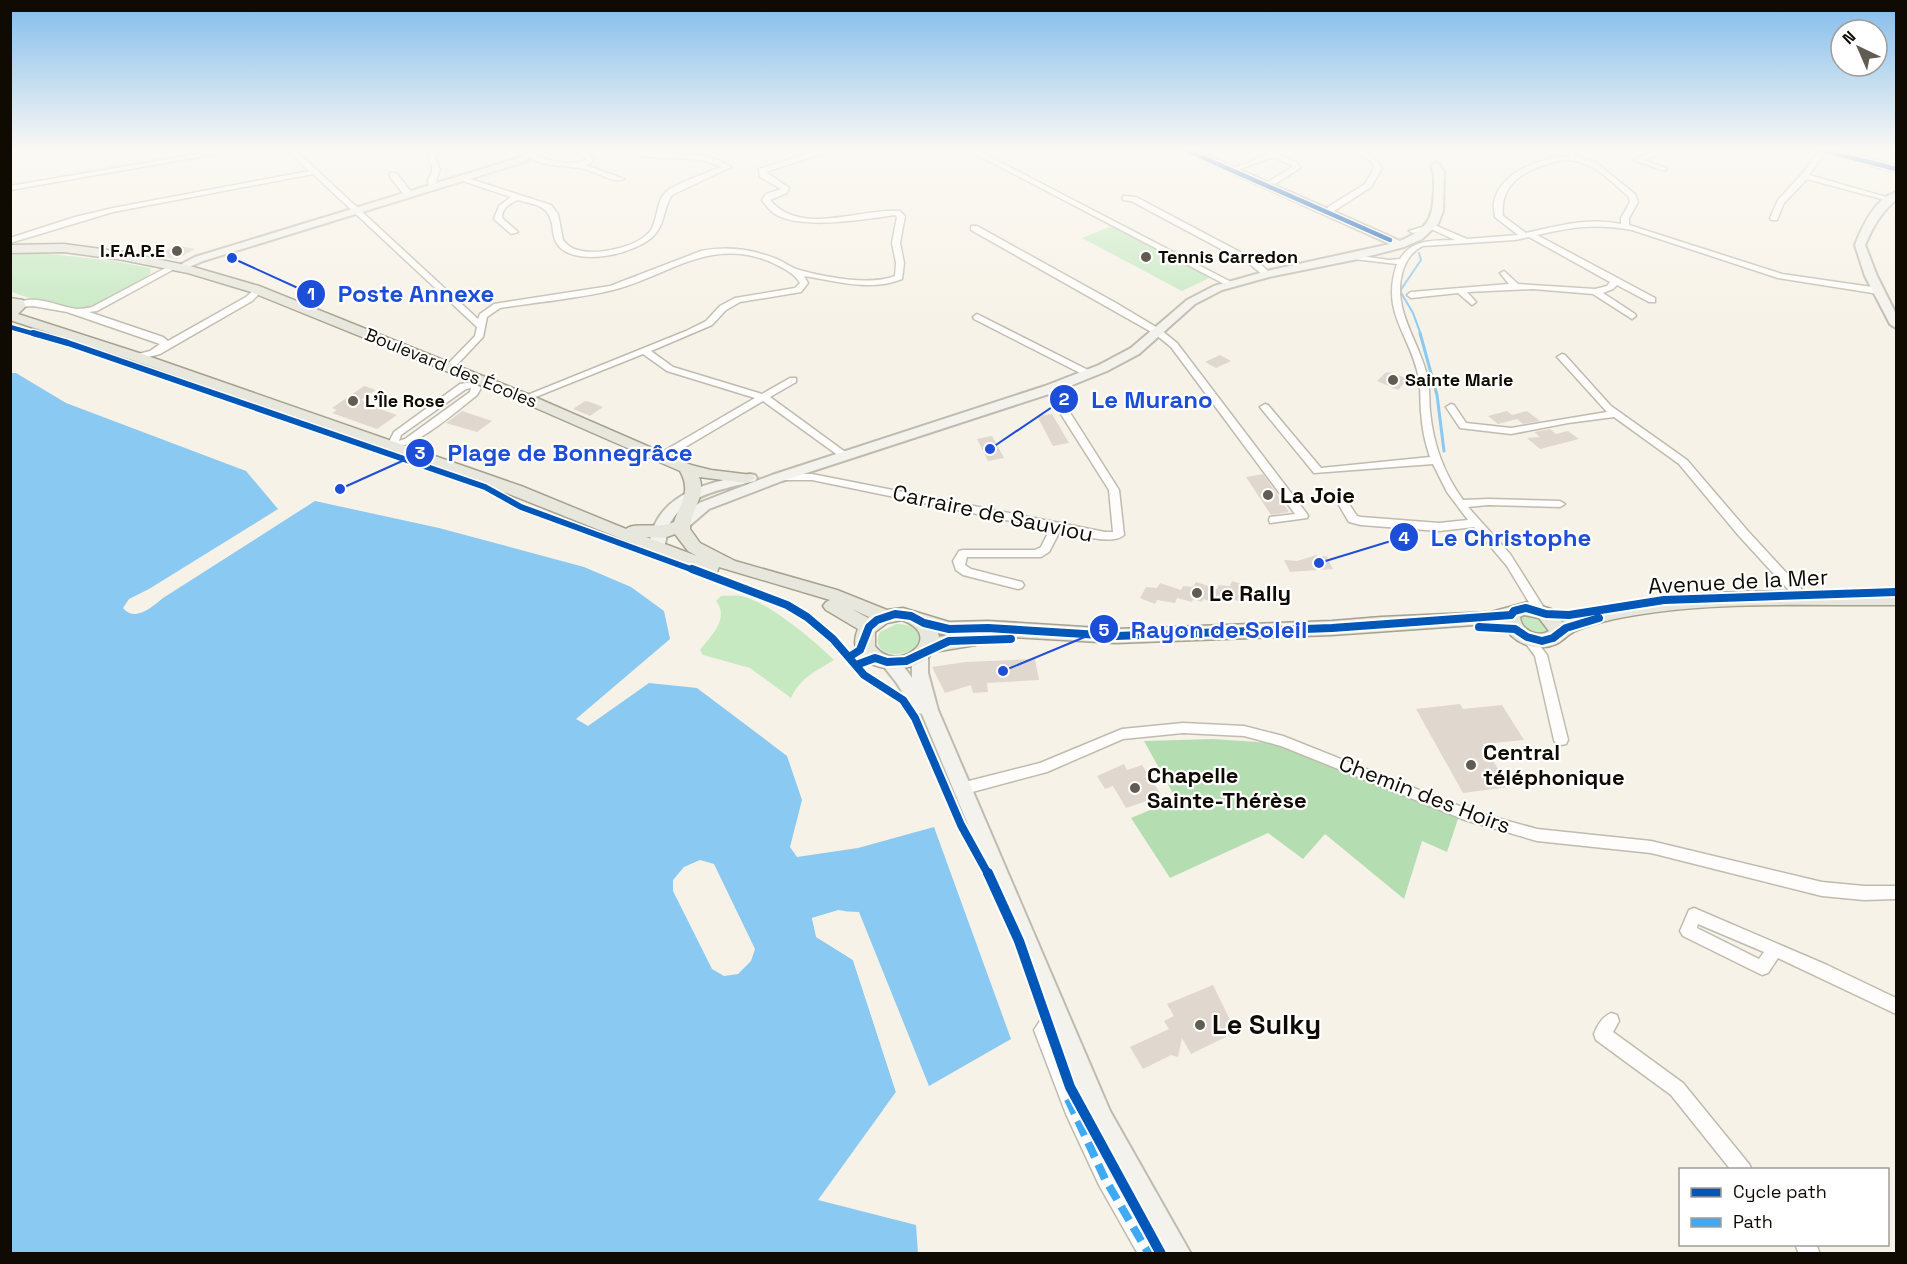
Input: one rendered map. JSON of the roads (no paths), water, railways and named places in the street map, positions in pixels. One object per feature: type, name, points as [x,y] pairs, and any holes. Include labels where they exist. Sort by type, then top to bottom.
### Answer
[{"type":"main road","points":[[176,267],[363,209]]},
{"type":"main road","points":[[1320,209],[1396,243]]},
{"type":"main road","points":[[657,540],[658,527],[671,510],[694,494],[747,478],[863,449],[1050,389],[1089,374],[1136,351],[1177,312],[1191,302],[1268,271],[1354,257],[1396,243],[1428,225],[1438,209]]},
{"type":"main road","points":[[1884,209],[1868,225],[1860,245],[1863,257],[1896,324]]},
{"type":"main road","points":[[1303,266],[1396,243],[1413,231],[1428,225]]},
{"type":"main road","name":"Boulevard des Écoles","points":[[11,245],[64,248],[176,267],[259,290],[449,368],[476,383],[525,398],[686,468],[722,477],[747,478]]},
{"type":"main road","points":[[13,309],[137,357],[515,490],[561,510],[657,540],[742,580],[826,604],[869,627]]},
{"type":"main road","points":[[657,540],[682,525],[704,506],[777,477],[813,471],[863,449]]},
{"type":"main road","points":[[686,468],[694,483],[694,494],[683,516],[684,537],[697,550],[707,555],[748,571],[833,595],[886,616],[911,616],[924,623],[948,629],[988,628],[1116,636]]},
{"type":"main road","name":"Avenue de la Mer","points":[[1518,627],[1520,609],[1569,615],[1664,600],[1896,592]]},
{"type":"main road","name":"Avenue de la Mer","points":[[1549,643],[1576,625],[1629,610],[1689,603],[1782,599],[1896,599]]},
{"type":"main road","points":[[886,616],[869,627],[864,640],[869,652],[875,658],[889,663],[906,662],[924,651],[949,641],[1332,628],[1518,627],[1549,643],[1557,626],[1543,613]]},
{"type":"main road","points":[[924,623],[931,637],[918,666],[922,688],[961,789],[1102,1119],[1142,1194],[1178,1254]]},
{"type":"main road","points":[[889,663],[911,690],[943,744]]},
{"type":"street","points":[[11,245],[25,237],[61,224],[118,209]]},
{"type":"street","points":[[500,209],[498,219],[514,232]]},
{"type":"street","points":[[550,209],[554,214],[559,241],[575,252],[592,255],[623,249],[650,236],[655,229],[661,209]]},
{"type":"street","points":[[449,368],[479,337],[483,316],[497,306],[612,288],[711,252],[741,252],[775,261],[797,272],[866,282],[893,280],[899,277],[901,272],[896,243],[900,216],[891,212],[831,222],[803,220],[773,209]]},
{"type":"street","points":[[1085,209],[1231,284]]},
{"type":"street","points":[[1152,209],[1268,271]]},
{"type":"street","points":[[1498,209],[1499,217],[1528,236],[1652,300]]},
{"type":"street","points":[[1625,226],[1625,218],[1630,209]]},
{"type":"street","points":[[1774,218],[1778,209]]},
{"type":"street","points":[[356,211],[481,326]]},
{"type":"street","points":[[1543,613],[1506,557],[1476,524],[1448,486],[1437,460],[1427,426],[1424,379],[1416,352],[1406,336],[1398,314],[1394,290],[1394,281],[1402,261],[1411,248],[1418,244],[1528,236],[1586,223],[1625,226],[1781,276],[1879,291]]},
{"type":"street","points":[[1428,225],[1461,241]]},
{"type":"street","points":[[974,228],[1158,332],[1174,345],[1303,516],[1274,520]]},
{"type":"street","points":[[1354,257],[1389,262],[1402,261]]},
{"type":"street","points":[[73,312],[94,309],[176,267]]},
{"type":"street","points":[[525,398],[644,351],[709,322],[723,308],[738,300],[798,291],[804,283],[797,272]]},
{"type":"street","points":[[1504,273],[1516,286]]},
{"type":"street","points":[[1411,295],[1516,286],[1602,292],[1613,287],[1615,282],[1607,276]]},
{"type":"street","points":[[137,357],[163,348],[249,299],[259,290]]},
{"type":"street","points":[[1461,291],[1472,302]]},
{"type":"street","points":[[1594,292],[1632,316]]},
{"type":"street","points":[[13,309],[36,304],[73,312],[160,339],[165,343],[163,348]]},
{"type":"street","points":[[977,317],[1089,374]]},
{"type":"street","points":[[644,351],[670,369],[765,398],[843,454]]},
{"type":"street","points":[[1562,357],[1615,414],[1683,462],[1743,534],[1799,594]]},
{"type":"street","points":[[661,457],[793,380]]},
{"type":"street","points":[[392,446],[409,441],[474,393],[476,383]]},
{"type":"street","name":"Carraire de Sauviou","points":[[813,471],[1057,526],[1105,536],[1119,535],[1114,490],[1050,389]]},
{"type":"street","points":[[1266,407],[1318,471],[1437,460]]},
{"type":"street","points":[[1451,407],[1463,426],[1511,431],[1615,414]]},
{"type":"street","points":[[1339,497],[1353,519],[1361,521],[1439,527],[1476,524]]},
{"type":"street","points":[[1461,504],[1488,502],[1560,504]]},
{"type":"street","points":[[1018,585],[967,572],[960,567],[958,561],[963,555],[973,553],[1022,556],[1037,554],[1045,549],[1057,526]]},
{"type":"street","points":[[1549,643],[1560,740]]},
{"type":"street","name":"Chemin des Hoirs","points":[[961,789],[1042,768],[1122,734],[1183,728],[1244,731],[1283,741],[1470,816],[1537,835],[1651,847],[1822,889],[1896,893]]},
{"type":"street","points":[[1775,950],[1762,968],[1688,931],[1694,915],[1775,950],[1896,1006]]},
{"type":"street","points":[[1057,1010],[1042,1030],[1071,1108],[1105,1179],[1149,1254]]},
{"type":"street","points":[[1611,1021],[1602,1034],[1677,1089],[1741,1168]]},
{"type":"water","points":[[11,373],[16,373],[66,403],[246,471],[278,509],[129,599],[123,608],[128,612],[138,614],[144,612],[315,501],[439,528],[584,567],[631,587],[664,611],[670,639],[576,719],[588,726],[649,683],[697,688],[787,756],[802,800],[790,847],[797,857],[858,848],[934,827],[1011,1039],[929,1086],[859,912],[838,911],[812,918],[817,937],[853,960],[896,1092],[818,1200],[916,1225],[918,1253],[11,1254]]},
{"type":"waterway","points":[[1419,253],[1421,260],[1400,291],[1413,313],[1421,335]]},
{"type":"waterway","points":[[1420,333],[1437,395],[1444,451]]},
{"type":"place","name":"I.F.A.P.E","points":[[177,251]]},
{"type":"place","name":"Tennis Carredon","points":[[1146,257]]},
{"type":"place","name":"Poste Annexe","points":[[232,258]]},
{"type":"place","name":"Sainte Marie","points":[[1393,380]]},
{"type":"place","name":"L'Île Rose","points":[[353,401]]},
{"type":"place","name":"Le Murano","points":[[990,449]]},
{"type":"place","name":"Plage de Bonnegrâce","points":[[340,489]]},
{"type":"place","name":"La Joie","points":[[1268,495]]},
{"type":"place","name":"Le Christophe","points":[[1319,563]]},
{"type":"place","name":"Le Rally","points":[[1197,593]]},
{"type":"place","name":"Rayon de Soleil","points":[[1003,671]]},
{"type":"place","name":"Central téléphonique","points":[[1471,765]]},
{"type":"place","name":"Chapelle Sainte-Thérèse","points":[[1135,788]]},
{"type":"place","name":"Le Sulky","points":[[1200,1025]]}]
